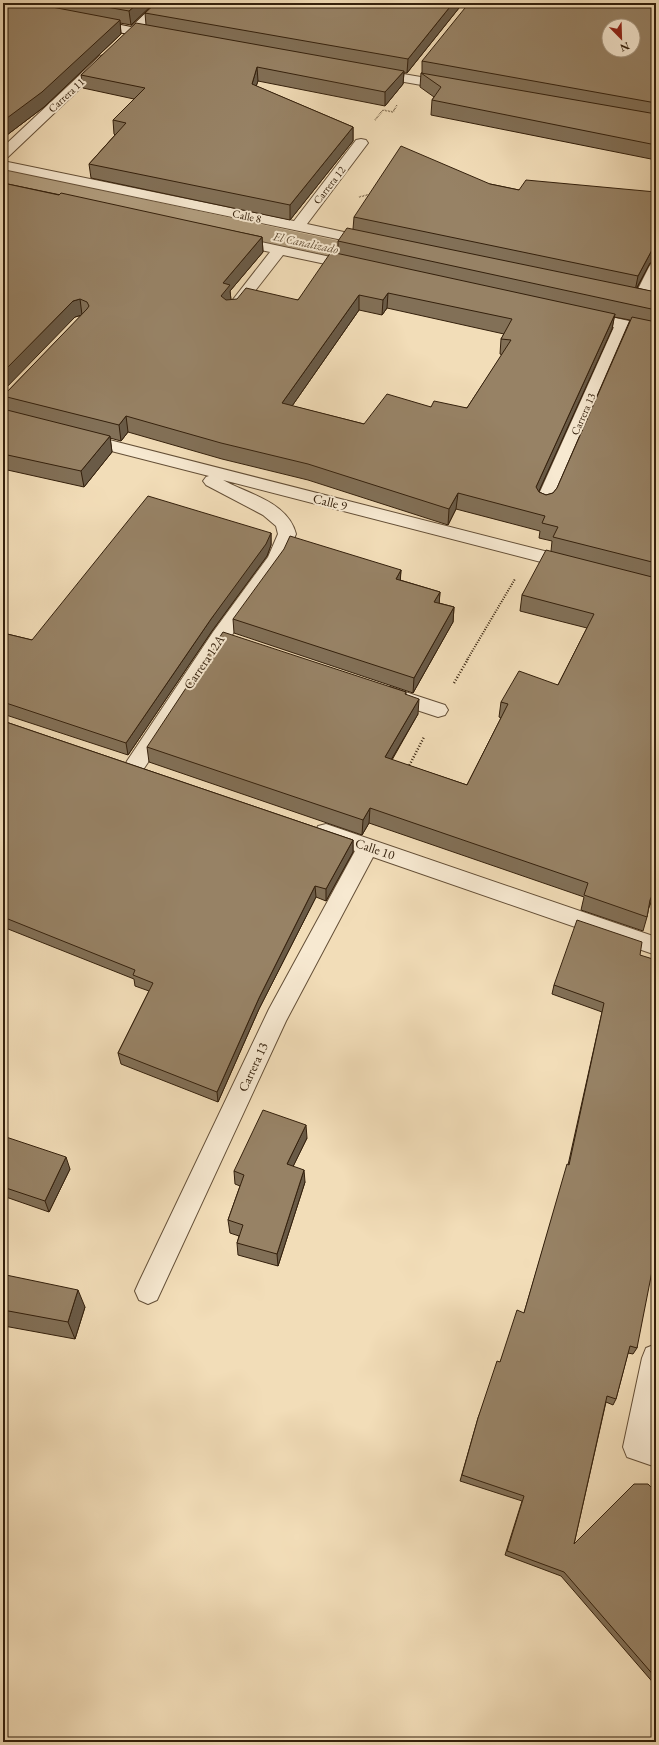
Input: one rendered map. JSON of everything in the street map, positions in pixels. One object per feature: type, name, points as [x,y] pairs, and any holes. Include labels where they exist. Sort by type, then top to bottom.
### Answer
[{"type":"street","points":[[122,42],[163,3]]},
{"type":"street","points":[[80,21],[149,34]]},
{"type":"street","name":"Carrera 11","points":[[3,154],[111,52]]},
{"type":"street","points":[[411,79],[420,67]]},
{"type":"street","points":[[359,70],[465,89]]},
{"type":"street","name":"Carrera 12","points":[[297,227],[361,144]]},
{"type":"street","name":"Calle 8","points":[[3,165],[383,245]]},
{"type":"street","name":"Calle 8","points":[[218,236],[365,268]]},
{"type":"street","points":[[232,311],[279,250]]},
{"type":"street","points":[[641,298],[656,267]]},
{"type":"street","points":[[626,295],[656,302]]},
{"type":"street","points":[[568,313],[656,332]]},
{"type":"street","name":"Carrera 13","points":[[544,503],[623,325]]},
{"type":"street","name":"Calle 9","points":[[64,433],[590,569]]},
{"type":"street","name":"Carrera 12A","points":[[134,767],[228,639],[277,559],[287,534],[282,521],[249,499],[220,486],[192,467]]},
{"type":"street","points":[[370,688],[438,710]]},
{"type":"street","points":[[112,759],[157,774]]},
{"type":"street","name":"Calle 10","points":[[308,826],[656,946]]},
{"type":"street","name":"Carrera 13","points":[[148,1291],[277,1016],[368,847]]},
{"type":"street","points":[[647,1450],[656,1358]]},
{"type":"path","points":[[374,120],[383,110],[393,112]]},
{"type":"path","points":[[309,212],[376,193]]},
{"type":"building","points":[[3,3],[31,3],[120,20],[42,92],[3,121]]},
{"type":"building","points":[[84,3],[138,3],[129,11]]},
{"type":"building","points":[[156,3],[453,3],[408,59],[145,13]]},
{"type":"building","points":[[469,3],[656,3],[656,103],[422,61]]},
{"type":"building","points":[[136,23],[404,71],[385,92],[257,67],[252,84],[353,127],[290,205],[89,164],[126,123],[113,120],[145,88],[81,75]]},
{"type":"building","points":[[421,73],[656,114],[656,145],[432,100],[441,87]]},
{"type":"building","points":[[401,146],[490,184],[519,190],[526,180],[656,192],[656,247],[653,248],[638,276],[354,217]]},
{"type":"building","points":[[3,183],[59,195],[61,193],[262,237],[223,283],[230,285],[221,296],[226,300],[237,299],[246,288],[298,300],[331,252],[615,314],[536,487],[539,492],[546,495],[553,493],[557,488],[632,317],[656,322],[656,563],[553,537],[558,527],[542,523],[545,516],[458,493],[449,509],[308,464],[221,443],[126,416],[119,425],[3,396],[3,393],[6,393],[87,309],[89,306],[87,302],[80,299],[73,301],[3,372]],"holes":[[[388,293],[512,319],[501,339],[511,340],[467,408],[434,401],[431,407],[387,394],[364,424],[282,403],[359,295],[383,300]]]},
{"type":"building","points":[[347,228],[656,292],[656,310],[338,241]]},
{"type":"building","points":[[3,409],[110,436],[81,471],[3,454]]},
{"type":"building","points":[[148,496],[271,533],[266,544],[211,619],[126,743],[3,702],[3,633],[32,640]]},
{"type":"building","points":[[290,536],[401,570],[396,579],[440,592],[434,602],[454,607],[414,678],[233,619],[284,549]]},
{"type":"building","points":[[546,550],[656,578],[656,887],[650,900],[647,917],[584,895],[588,883],[370,808],[363,820],[147,747],[223,632],[406,692],[405,694],[419,699],[385,757],[467,785],[508,704],[501,702],[519,671],[558,685],[594,614],[522,595]]},
{"type":"building","points":[[3,721],[353,840],[326,889],[315,886],[259,998],[217,1092],[118,1053],[153,983],[133,975],[135,970],[3,917]]},
{"type":"building","points":[[577,920],[642,942],[640,955],[656,960],[656,1251],[637,1348],[630,1346],[616,1399],[607,1396],[574,1544],[634,1484],[648,1484],[656,1492],[656,1678],[564,1572],[507,1551],[524,1496],[462,1475],[478,1418],[497,1361],[500,1362],[517,1310],[524,1313],[567,1164],[569,1165],[604,1003],[554,985]]},
{"type":"building","points":[[263,1110],[306,1125],[287,1164],[304,1170],[277,1254],[237,1243],[243,1225],[228,1220],[244,1175],[234,1171]]},
{"type":"building","points":[[3,1136],[66,1157],[45,1201],[3,1187]]},
{"type":"building","points":[[6,1275],[78,1290],[68,1322],[3,1310],[3,1283]]},
{"type":"waterway","name":"El Canalizado","points":[[3,178],[400,263]]}]
